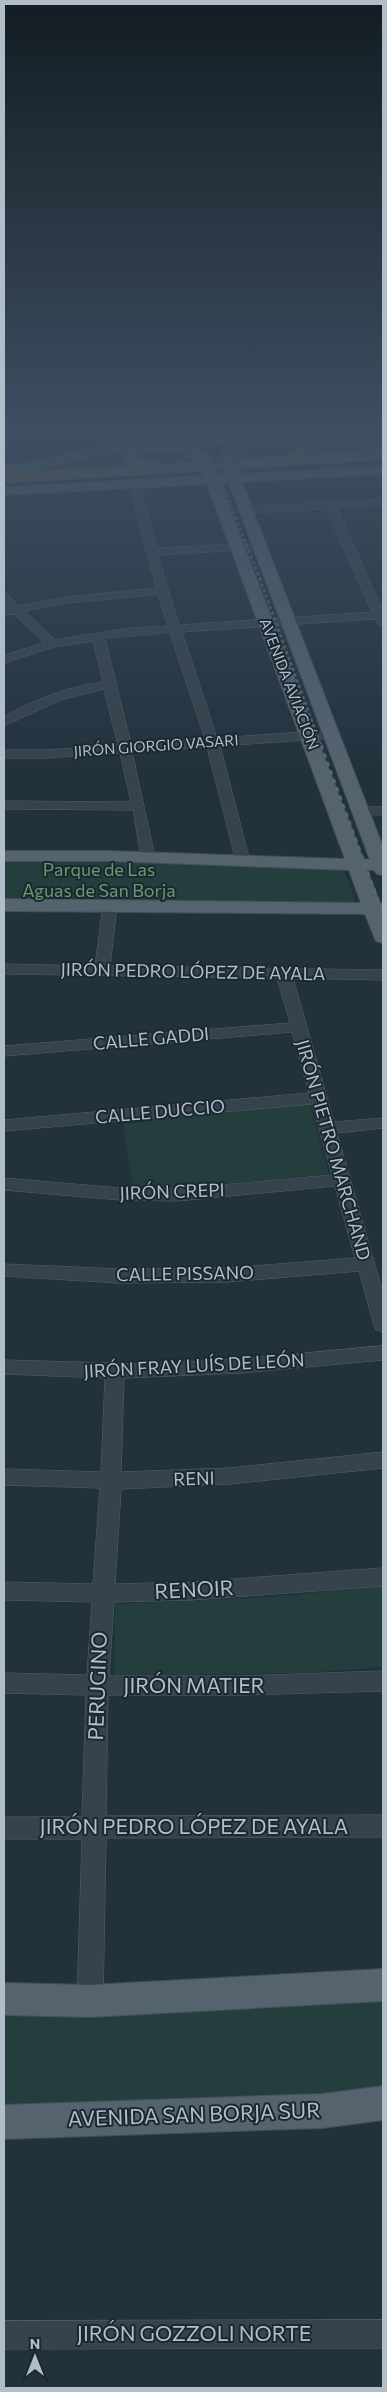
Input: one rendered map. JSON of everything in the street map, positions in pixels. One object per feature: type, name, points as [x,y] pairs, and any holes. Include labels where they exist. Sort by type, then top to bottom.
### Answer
[{"type":"main road","name":"AVENIDA AVIACIÓN","points":[[260,546],[383,867]]},
{"type":"main road","name":"AVENIDA AVIACIÓN","points":[[239,547],[357,865],[378,909],[383,937]]},
{"type":"main road","points":[[4,856],[148,857],[383,867]]},
{"type":"main road","points":[[4,905],[378,909]]},
{"type":"main road","points":[[4,1999],[90,2000],[383,1985]]},
{"type":"main road","name":"AVENIDA SAN BORJA SUR","points":[[4,2122],[322,2111],[383,2103]]},
{"type":"street","points":[[150,545],[162,591],[212,742],[243,860]]},
{"type":"street","points":[[4,658],[52,644],[98,636],[174,628],[382,618],[348,545]]},
{"type":"street","points":[[152,552],[260,546]]},
{"type":"street","points":[[10,610],[67,600],[162,591]]},
{"type":"street","points":[[4,597],[10,610],[52,644]]},
{"type":"street","points":[[98,636],[126,748],[148,857]]},
{"type":"street","points":[[4,722],[40,703],[93,687],[111,684]]},
{"type":"street","name":"JIRÓN GIORGIO VASARI","points":[[4,754],[45,754],[332,734]]},
{"type":"street","points":[[4,806],[139,806]]},
{"type":"street","points":[[361,811],[383,811]]},
{"type":"street","points":[[102,969],[110,905]]},
{"type":"street","name":"JIRÓN PEDRO LÓPEZ DE AYALA","points":[[4,969],[102,969],[284,975],[383,975]]},
{"type":"street","name":"JIRÓN PIETRO MARCHAND","points":[[284,975],[317,1098],[383,1325]]},
{"type":"street","name":"CALLE GADDI","points":[[4,1052],[297,1027]]},
{"type":"street","name":"CALLE DUCCIO","points":[[4,1126],[317,1098]]},
{"type":"street","points":[[326,1128],[383,1123]]},
{"type":"street","name":"JIRÓN CREPI","points":[[4,1184],[120,1194],[177,1195],[341,1180]]},
{"type":"street","name":"CALLE PISSANO","points":[[4,1270],[119,1276],[228,1275],[366,1264]]},
{"type":"street","name":"JIRÓN FRAY LUÍS DE LEÓN","points":[[4,1367],[115,1373],[274,1364],[383,1353]]},
{"type":"street","name":"PERUGINO","points":[[90,2000],[97,1686],[111,1481],[115,1373]]},
{"type":"street","name":"RENI","points":[[4,1477],[111,1481],[201,1480],[312,1470],[383,1460]]},
{"type":"street","name":"RENOIR","points":[[4,1590],[102,1593],[192,1591],[383,1577]]},
{"type":"street","name":"JIRÓN MATIER","points":[[4,1683],[97,1686],[296,1686],[383,1680]]},
{"type":"street","name":"JIRÓN PEDRO LÓPEZ DE AYALA","points":[[4,1828],[383,1826]]},
{"type":"street","name":"JIRÓN GOZZOLI NORTE","points":[[4,2335],[383,2334]]},
{"type":"green space","name":"Parque de Las Aguas de San Borja","points":[[4,859],[106,860],[344,870],[356,904],[4,901]]},
{"type":"green space","points":[[309,1102],[329,1174],[134,1192],[122,1118]]},
{"type":"green space","points":[[383,1586],[383,1667],[301,1673],[114,1675],[115,1604],[272,1597]]},
{"type":"green space","points":[[383,1996],[383,2093],[325,2099],[4,2106],[4,2012],[87,2013]]},
{"type":"railway","points":[[246,545],[321,746]]},
{"type":"railway","points":[[321,745],[383,914]]}]
